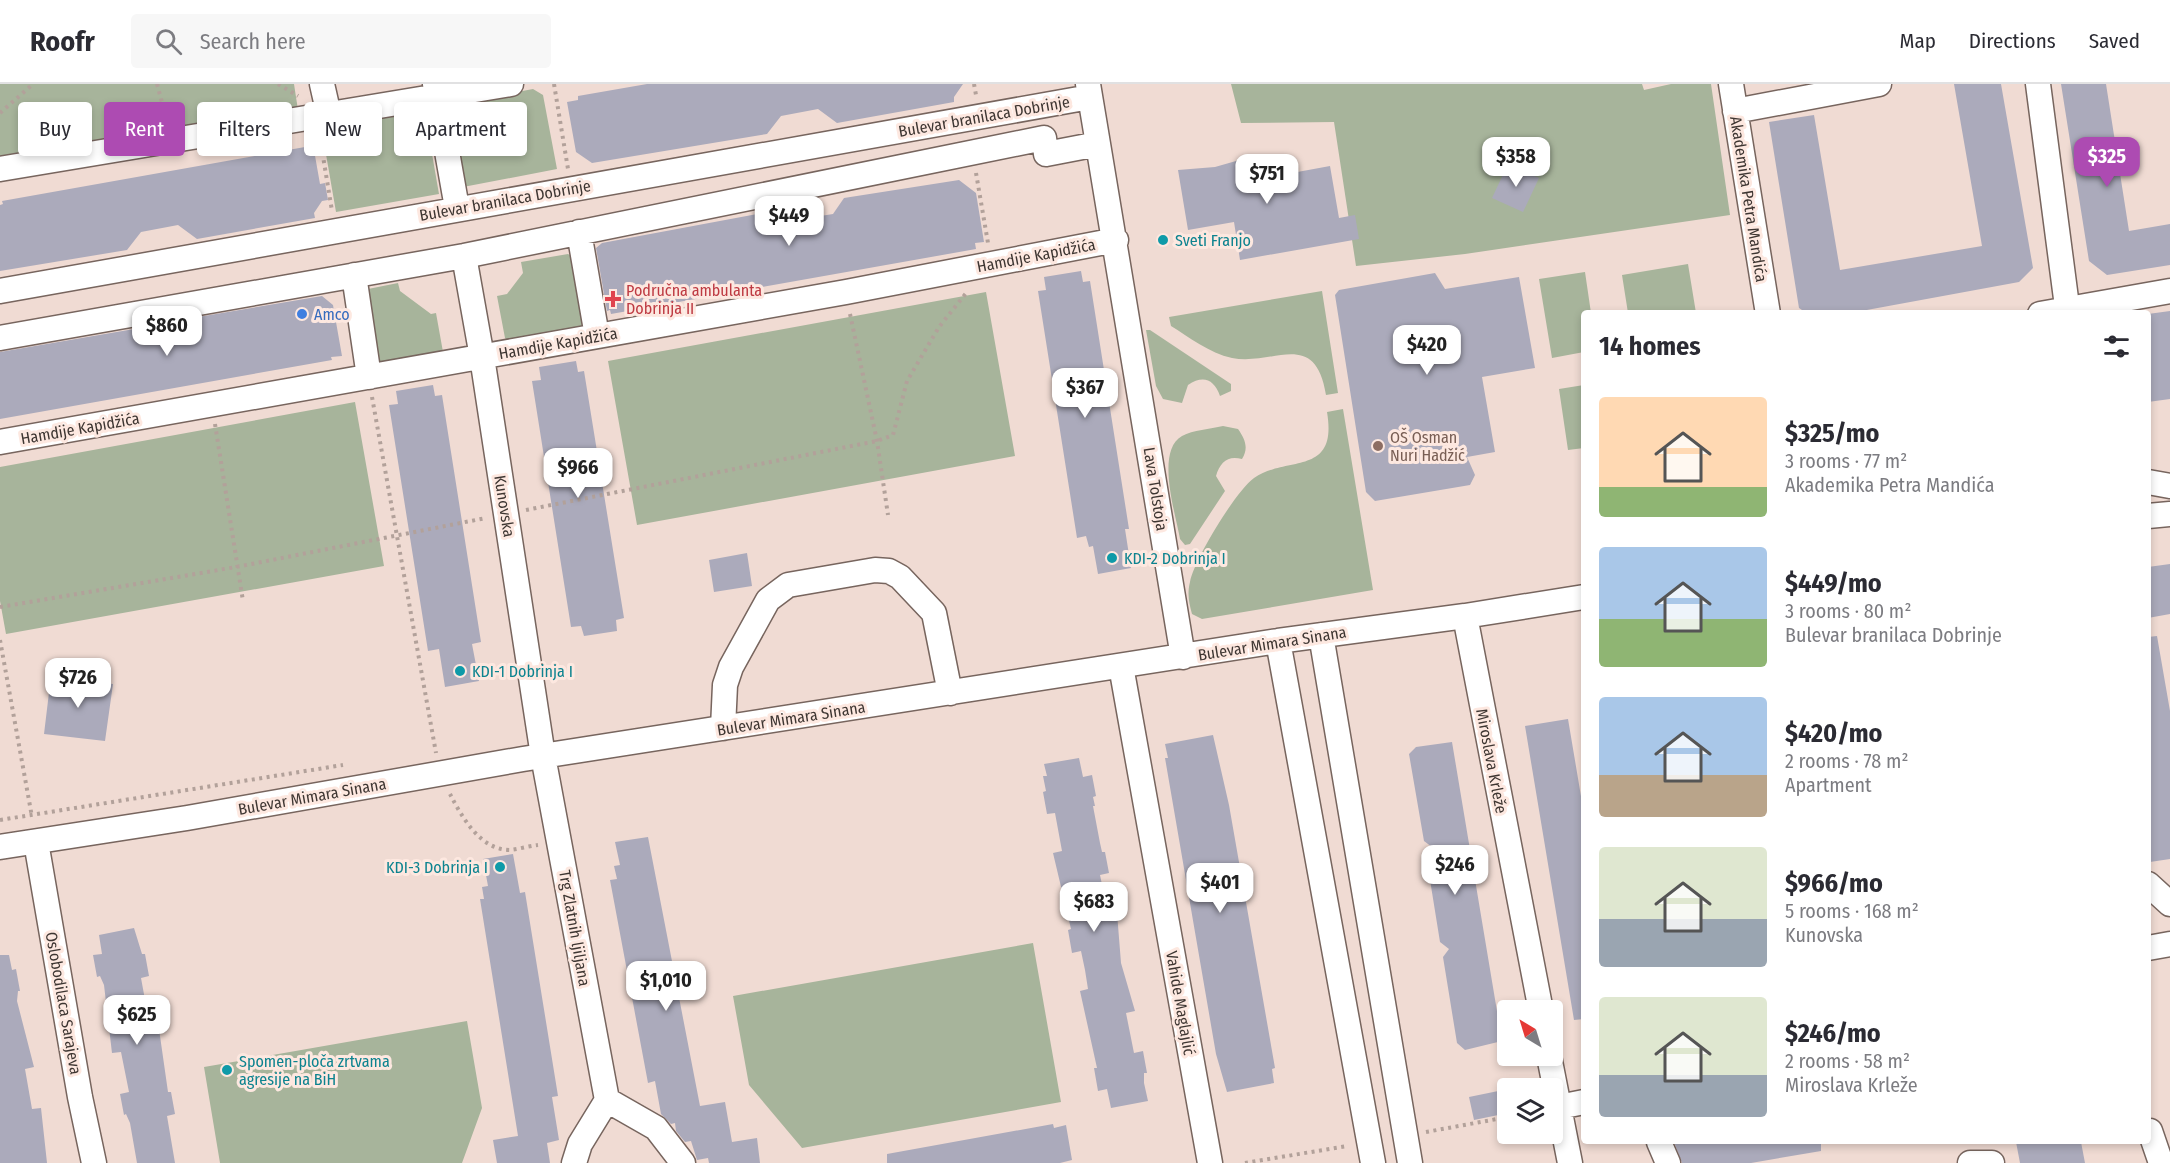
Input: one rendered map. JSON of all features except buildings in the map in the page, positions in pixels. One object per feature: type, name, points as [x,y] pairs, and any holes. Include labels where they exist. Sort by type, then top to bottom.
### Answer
[{"type":"street","points":[[322,84],[326,102]]},
{"type":"street","points":[[382,103],[436,91],[511,84]]},
{"type":"street","name":"Akademika Petra Mandića","points":[[1731,84],[1767,310]]},
{"type":"street","points":[[1735,111],[1879,84]]},
{"type":"street","points":[[2038,84],[2068,310]]},
{"type":"street","name":"Bulevar branilaca Dobrinje","points":[[0,291],[980,116],[1089,90],[1098,144],[1046,154],[1044,138],[464,256],[0,338]]},
{"type":"street","points":[[436,91],[457,208]]},
{"type":"street","points":[[185,139],[304,119]]},
{"type":"street","name":"Lava Tolstoja","points":[[1098,144],[1116,240],[1183,657]]},
{"type":"street","points":[[0,168],[104,152]]},
{"type":"street","points":[[579,232],[597,336]]},
{"type":"street","name":"Hamdije Kapidžića","points":[[0,442],[846,292],[1116,240]]},
{"type":"street","name":"Kunovska","points":[[464,256],[507,514],[543,756]]},
{"type":"street","points":[[354,275],[369,377]]},
{"type":"street","points":[[2073,310],[2170,291]]},
{"type":"street","points":[[2151,483],[2170,486]]},
{"type":"street","points":[[2151,516],[2170,514]]},
{"type":"street","points":[[723,728],[725,685],[731,667],[768,600],[788,585],[875,570],[889,571],[900,576],[934,613],[950,693]]},
{"type":"street","name":"Bulevar Mimara Sinana","points":[[0,847],[187,818],[543,756],[1278,641],[1465,616],[1581,597]]},
{"type":"street","name":"Miroslava Krleže","points":[[1465,616],[1539,1000]]},
{"type":"street","points":[[1321,636],[1410,1163]]},
{"type":"street","points":[[1278,641],[1371,1153]]},
{"type":"street","name":"Vahide Maglajlić","points":[[1121,666],[1210,1163]]},
{"type":"street","name":"Trg Zlatnih ljiljana","points":[[543,756],[607,1100]]},
{"type":"street","name":"Oslobodilaca Sarajeva","points":[[36,842],[80,1096],[94,1163]]},
{"type":"street","points":[[2151,887],[2170,904]]},
{"type":"street","points":[[2151,947],[2170,944]]},
{"type":"street","points":[[574,1163],[580,1144],[607,1100],[656,1128],[683,1163]]},
{"type":"street","points":[[1563,1106],[1581,1103]]},
{"type":"street","points":[[1563,1127],[1570,1163]]},
{"type":"street","points":[[2156,1128],[2161,1163]]},
{"type":"street","points":[[1660,1144],[1668,1163]]},
{"type":"street","points":[[1970,1163],[1992,1163]]},
{"type":"path","points":[[0,113],[33,84]]},
{"type":"path","points":[[157,84],[162,102]]},
{"type":"path","points":[[554,84],[572,188]]},
{"type":"path","points":[[974,84],[980,116]]},
{"type":"path","points":[[973,151],[991,264]]},
{"type":"path","points":[[322,156],[336,230]]},
{"type":"path","points":[[0,607],[236,567],[877,441],[893,435],[907,381],[939,327],[969,291]]},
{"type":"path","points":[[846,292],[877,441],[888,515]]},
{"type":"path","points":[[369,377],[439,774],[456,807],[473,831],[492,846],[509,850],[542,844],[559,838]]},
{"type":"path","points":[[213,404],[236,567],[243,601]]},
{"type":"path","points":[[0,640],[36,842]]},
{"type":"path","points":[[1405,1136],[1497,1119]]},
{"type":"path","points":[[1245,1163],[1371,1153]]},
{"type":"green space","points":[[0,84],[294,84],[298,110],[292,111],[292,102],[197,102],[197,127],[185,129],[185,102],[104,102],[104,142],[92,144],[92,102],[18,102],[18,156],[0,159]]},
{"type":"green space","points":[[1231,84],[1642,84],[1644,90],[1671,84],[1711,84],[1730,215],[1465,254],[1356,266],[1334,122],[1241,123]]},
{"type":"green space","points":[[533,89],[543,95],[557,169],[463,187],[457,156],[527,156],[527,102],[464,102]]},
{"type":"green space","points":[[394,113],[394,156],[432,156],[439,194],[336,212],[326,156],[382,156],[382,115]]},
{"type":"green space","points":[[568,254],[579,261],[590,322],[581,334],[512,346],[505,338],[497,296],[507,294],[523,273],[521,262]]},
{"type":"green space","points":[[1688,264],[1696,310],[1628,310],[1622,275]]},
{"type":"green space","points":[[1585,272],[1591,310],[1581,310],[1581,353],[1552,358],[1539,279]]},
{"type":"green space","points":[[398,283],[400,291],[431,314],[436,313],[443,352],[370,371],[358,291]]},
{"type":"green space","points":[[1322,291],[1338,393],[1326,395],[1321,375],[1313,362],[1302,356],[1291,354],[1248,359],[1224,356],[1171,326],[1169,317]]},
{"type":"green space","points":[[986,292],[1015,456],[637,525],[608,361]]},
{"type":"green space","points":[[1146,330],[1150,330],[1231,384],[1231,391],[1220,396],[1211,382],[1198,380],[1188,385],[1182,403],[1163,399],[1156,386]]},
{"type":"green space","points":[[1581,385],[1581,448],[1568,450],[1559,389]]},
{"type":"green space","points":[[355,402],[384,566],[6,634],[0,601],[0,467]]},
{"type":"green space","points":[[1343,409],[1373,590],[1202,619],[1192,614],[1189,591],[1193,572],[1226,511],[1254,478],[1267,471],[1307,461],[1317,455],[1325,446],[1328,433],[1327,412]]},
{"type":"green space","points":[[1223,426],[1238,429],[1245,444],[1244,455],[1242,459],[1233,458],[1225,461],[1220,467],[1216,476],[1225,491],[1190,544],[1185,545],[1180,539],[1169,484],[1170,455],[1174,444],[1182,436]]},
{"type":"green space","points":[[1033,943],[1061,1102],[802,1148],[749,1085],[733,996]]},
{"type":"green space","points":[[467,1021],[482,1108],[462,1163],[220,1163],[204,1067]]},
{"type":"place","name":"Sveti Franjo","points":[[1163,240]]},
{"type":"place","name":"Područna ambulanta Dobrinja II","points":[[613,299]]},
{"type":"place","name":"Amco","points":[[302,314]]},
{"type":"place","name":"OŠ Osman Nuri Hadžić","points":[[1378,446]]},
{"type":"place","name":"KDI-2 Dobrinja I","points":[[1112,558]]},
{"type":"place","name":"KDI-1 Dobrinja I","points":[[460,671]]},
{"type":"place","name":"KDI-3 Dobrinja I","points":[[500,867]]},
{"type":"place","name":"Spomen-ploča zrtvama agresije na BiH","points":[[227,1070]]}]
